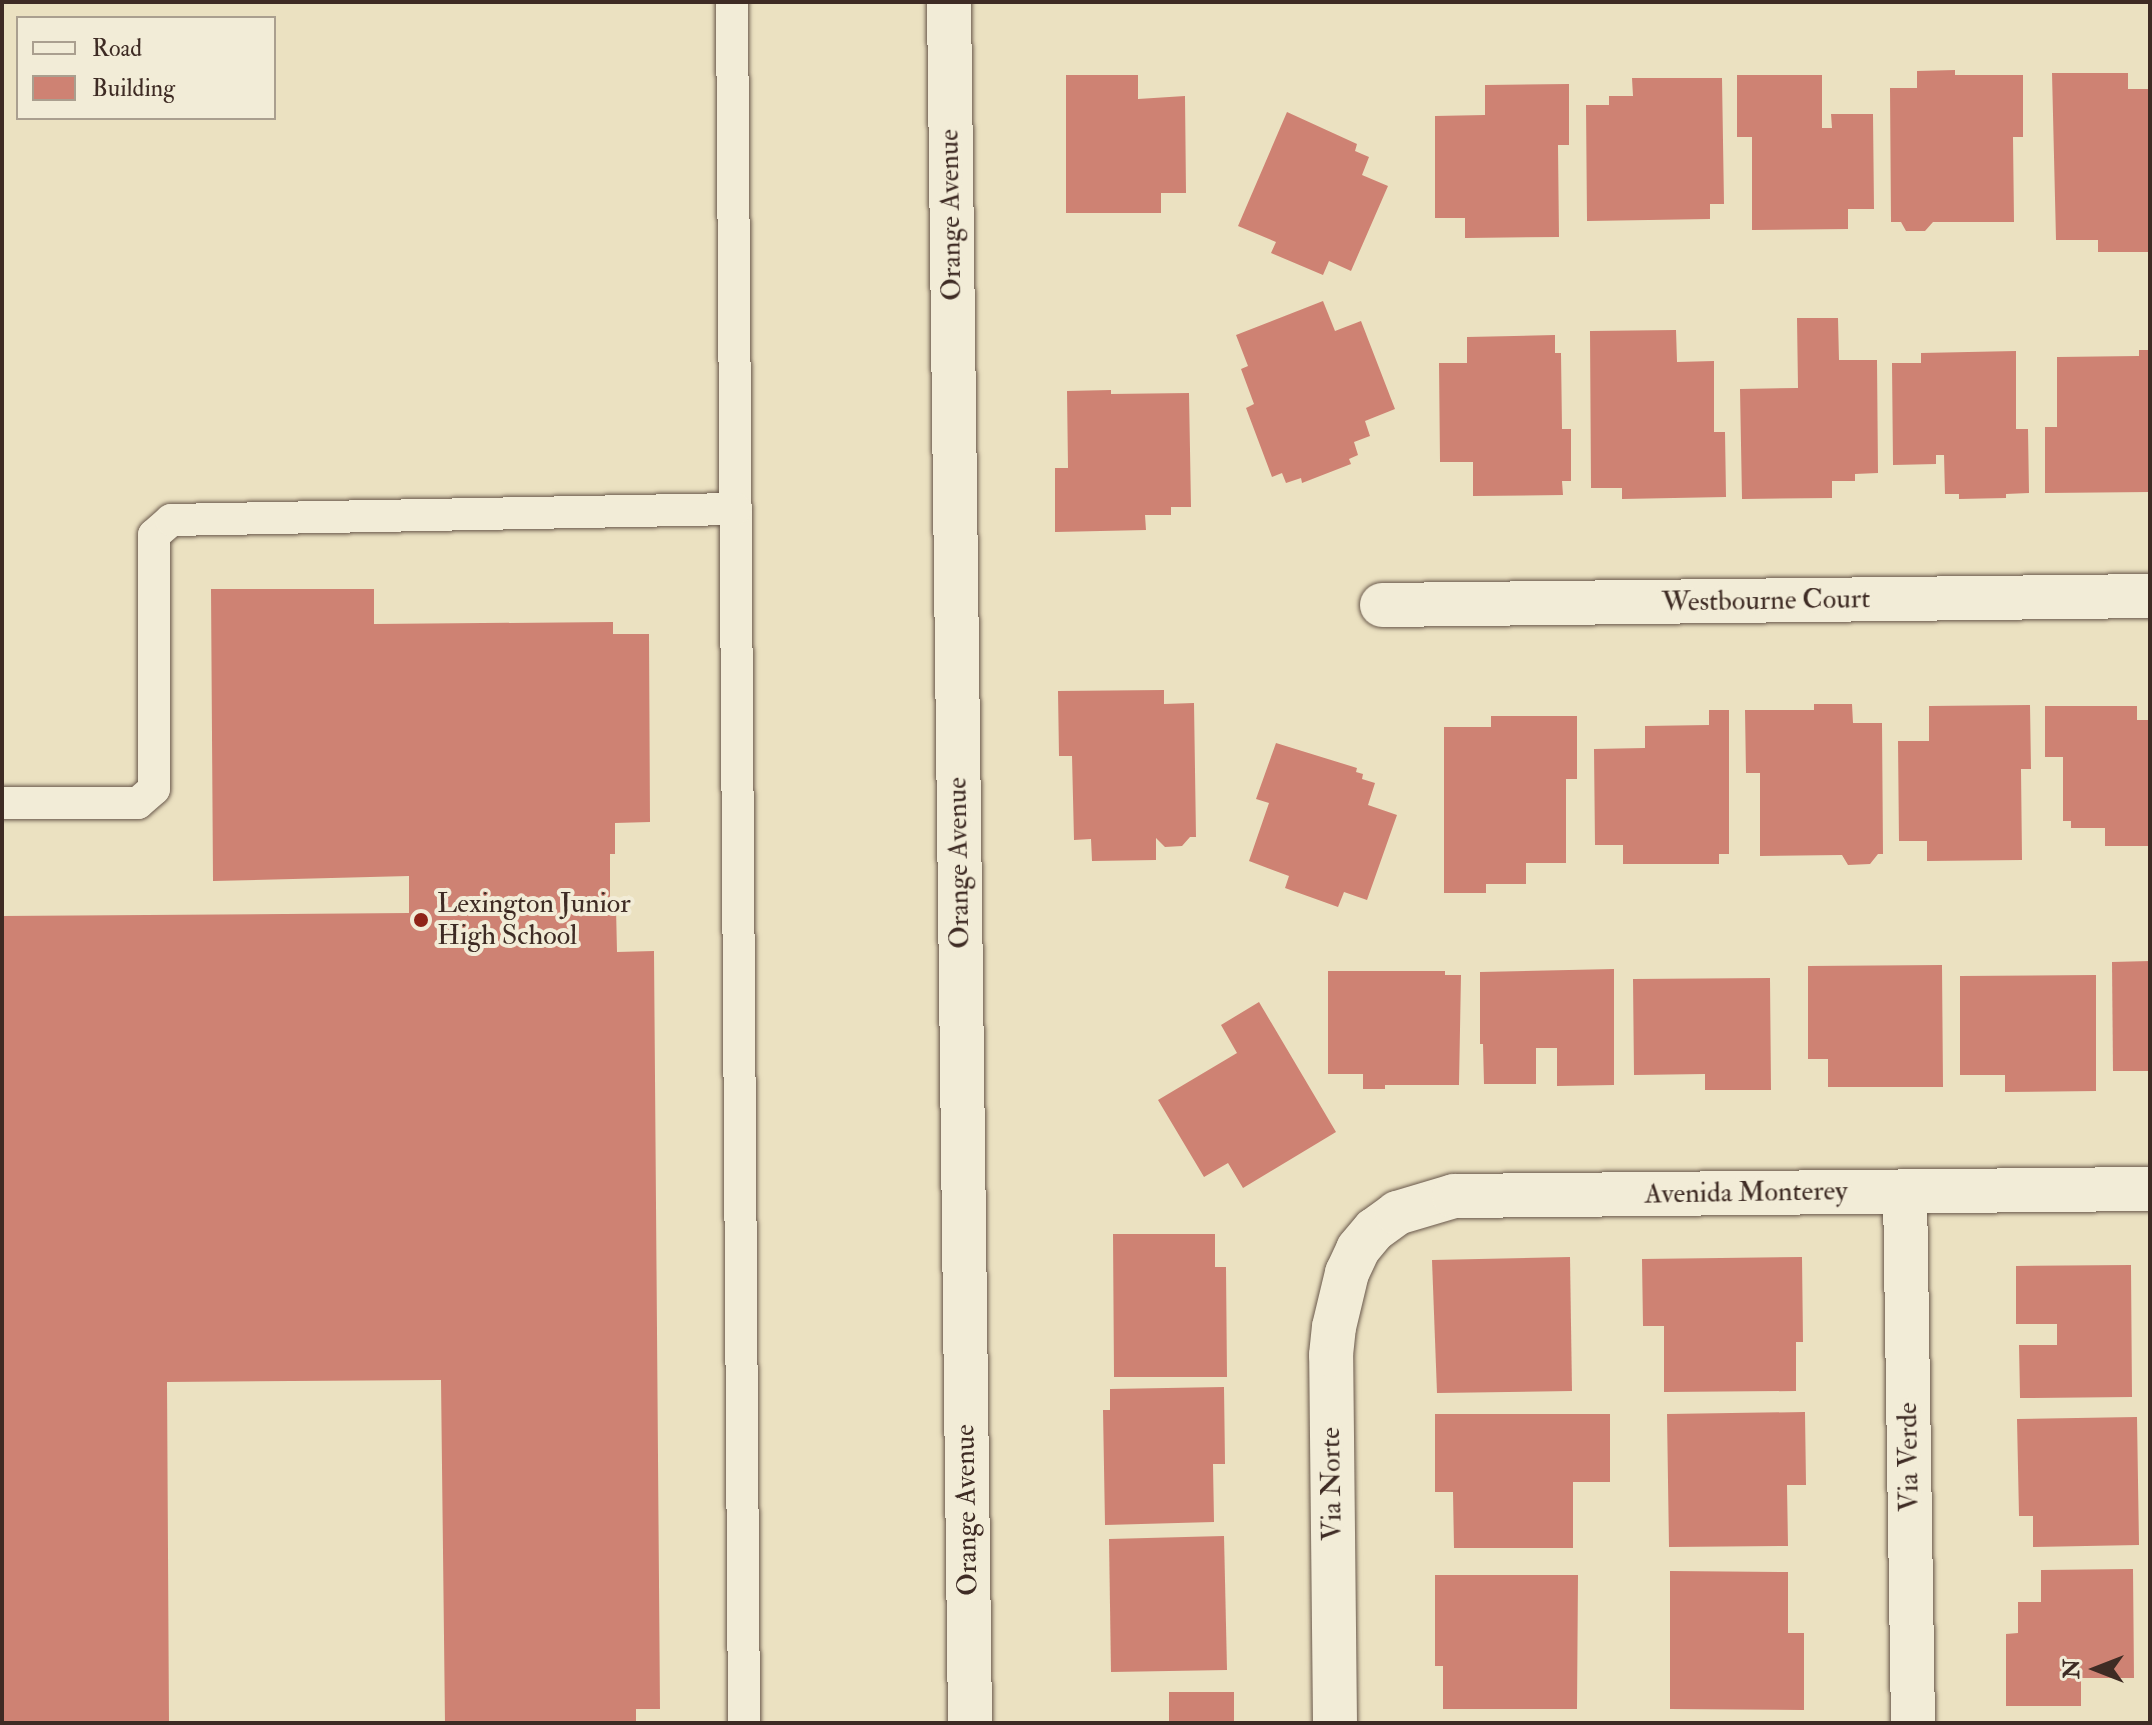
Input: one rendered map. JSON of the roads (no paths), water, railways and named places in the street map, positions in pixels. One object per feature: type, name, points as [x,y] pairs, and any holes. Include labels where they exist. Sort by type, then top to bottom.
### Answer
[{"type":"street","name":"Orange Avenue","points":[[949,2],[970,1723]]},
{"type":"street","name":"Westbourne Court","points":[[1382,605],[2150,596]]},
{"type":"street","name":"Avenida Monterey","points":[[1358,1249],[1374,1230],[1397,1213],[1454,1196],[2150,1189]]},
{"type":"street","name":"Via Verde","points":[[1905,1191],[1913,1723]]},
{"type":"street","name":"Via Norte","points":[[1335,1723],[1331,1355],[1339,1300],[1358,1249]]},
{"type":"lane","points":[[732,2],[744,1723]]},
{"type":"lane","points":[[2,803],[138,803],[154,789],[154,535],[171,520],[736,509]]},
{"type":"place","name":"Lexington Junior High School","points":[[421,920]]}]
